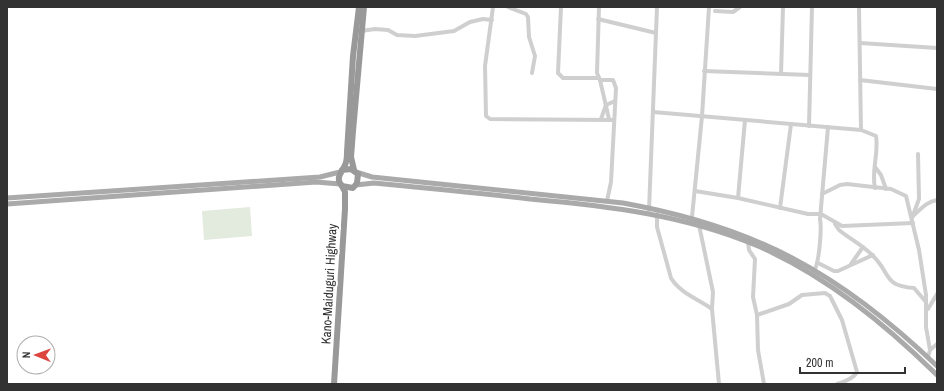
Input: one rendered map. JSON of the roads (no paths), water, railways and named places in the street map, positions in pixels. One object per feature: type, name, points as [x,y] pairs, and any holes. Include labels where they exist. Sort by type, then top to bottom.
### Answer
[{"type":"highway","points":[[359,7],[353,56],[347,152],[338,177],[341,185],[354,186],[358,177],[351,158],[364,7]]},
{"type":"highway","points":[[341,171],[348,168],[355,171]]},
{"type":"highway","name":"Kano-Maiduguri Highway","points":[[334,384],[345,209],[345,192],[341,185]]},
{"type":"highway","name":"Kano-Maiduguri Highway","points":[[338,384],[348,201],[354,186]]},
{"type":"main road","points":[[7,198],[320,177],[341,171]]},
{"type":"main road","points":[[355,171],[372,177],[607,201],[692,218],[761,241],[815,269],[878,313],[937,366]]},
{"type":"main road","points":[[7,204],[316,182],[341,185]]},
{"type":"main road","points":[[354,186],[374,183],[649,210],[657,214],[699,225],[748,242],[809,273],[860,306],[892,332],[937,374]]},
{"type":"street","points":[[493,7],[486,66],[486,116],[490,119],[611,120]]},
{"type":"street","points":[[508,7],[526,14],[528,17],[528,37],[535,56],[532,73]]},
{"type":"street","points":[[561,7],[558,73],[563,78],[613,80],[616,88],[611,120],[611,182],[607,201]]},
{"type":"street","points":[[599,7],[599,79],[611,120]]},
{"type":"street","points":[[649,210],[657,7]]},
{"type":"street","points":[[692,218],[702,116],[709,7]]},
{"type":"street","points":[[715,11],[733,12],[740,7]]},
{"type":"street","points":[[781,74],[784,7]]},
{"type":"street","points":[[809,126],[812,7]]},
{"type":"street","points":[[859,7],[861,130]]},
{"type":"street","points":[[361,31],[375,29],[388,30],[397,35],[415,36],[454,31],[470,22],[483,19],[492,20]]},
{"type":"street","points":[[598,19],[656,33]]},
{"type":"street","points":[[860,43],[937,48]]},
{"type":"street","points":[[704,71],[810,75]]},
{"type":"street","points":[[860,80],[937,89]]},
{"type":"street","points":[[601,119],[606,105],[615,101]]},
{"type":"street","points":[[654,112],[861,130],[876,136],[873,180],[875,188]]},
{"type":"street","points":[[738,198],[745,120]]},
{"type":"street","points":[[780,208],[790,124]]},
{"type":"street","points":[[815,269],[818,263],[818,249],[822,234],[822,194],[828,127]]},
{"type":"street","points":[[912,221],[919,199],[918,154]]},
{"type":"street","points":[[875,167],[881,175],[886,189]]},
{"type":"street","points":[[822,194],[840,185],[886,189],[906,196],[919,250],[926,302],[930,350],[928,357]]},
{"type":"street","points":[[695,191],[738,198],[808,214],[821,214],[842,226],[912,221],[923,206],[930,201],[937,200]]},
{"type":"street","points":[[657,214],[656,227],[671,278],[675,285],[683,292],[712,309]]},
{"type":"street","points":[[834,222],[839,230],[873,255],[886,277],[899,287],[914,288],[926,302]]},
{"type":"street","points":[[699,225],[713,292],[712,309],[719,384]]},
{"type":"street","points":[[748,242],[749,250],[755,259],[753,297],[757,315],[758,350],[764,384]]},
{"type":"street","points":[[850,266],[863,248]]},
{"type":"street","points":[[818,263],[834,271],[842,270],[873,255]]},
{"type":"street","points":[[757,315],[790,304],[802,295],[825,293],[830,296],[842,320],[857,372],[848,380],[837,384]]},
{"type":"street","points":[[926,315],[928,306],[937,294]]},
{"type":"street","points":[[930,350],[937,344]]}]
